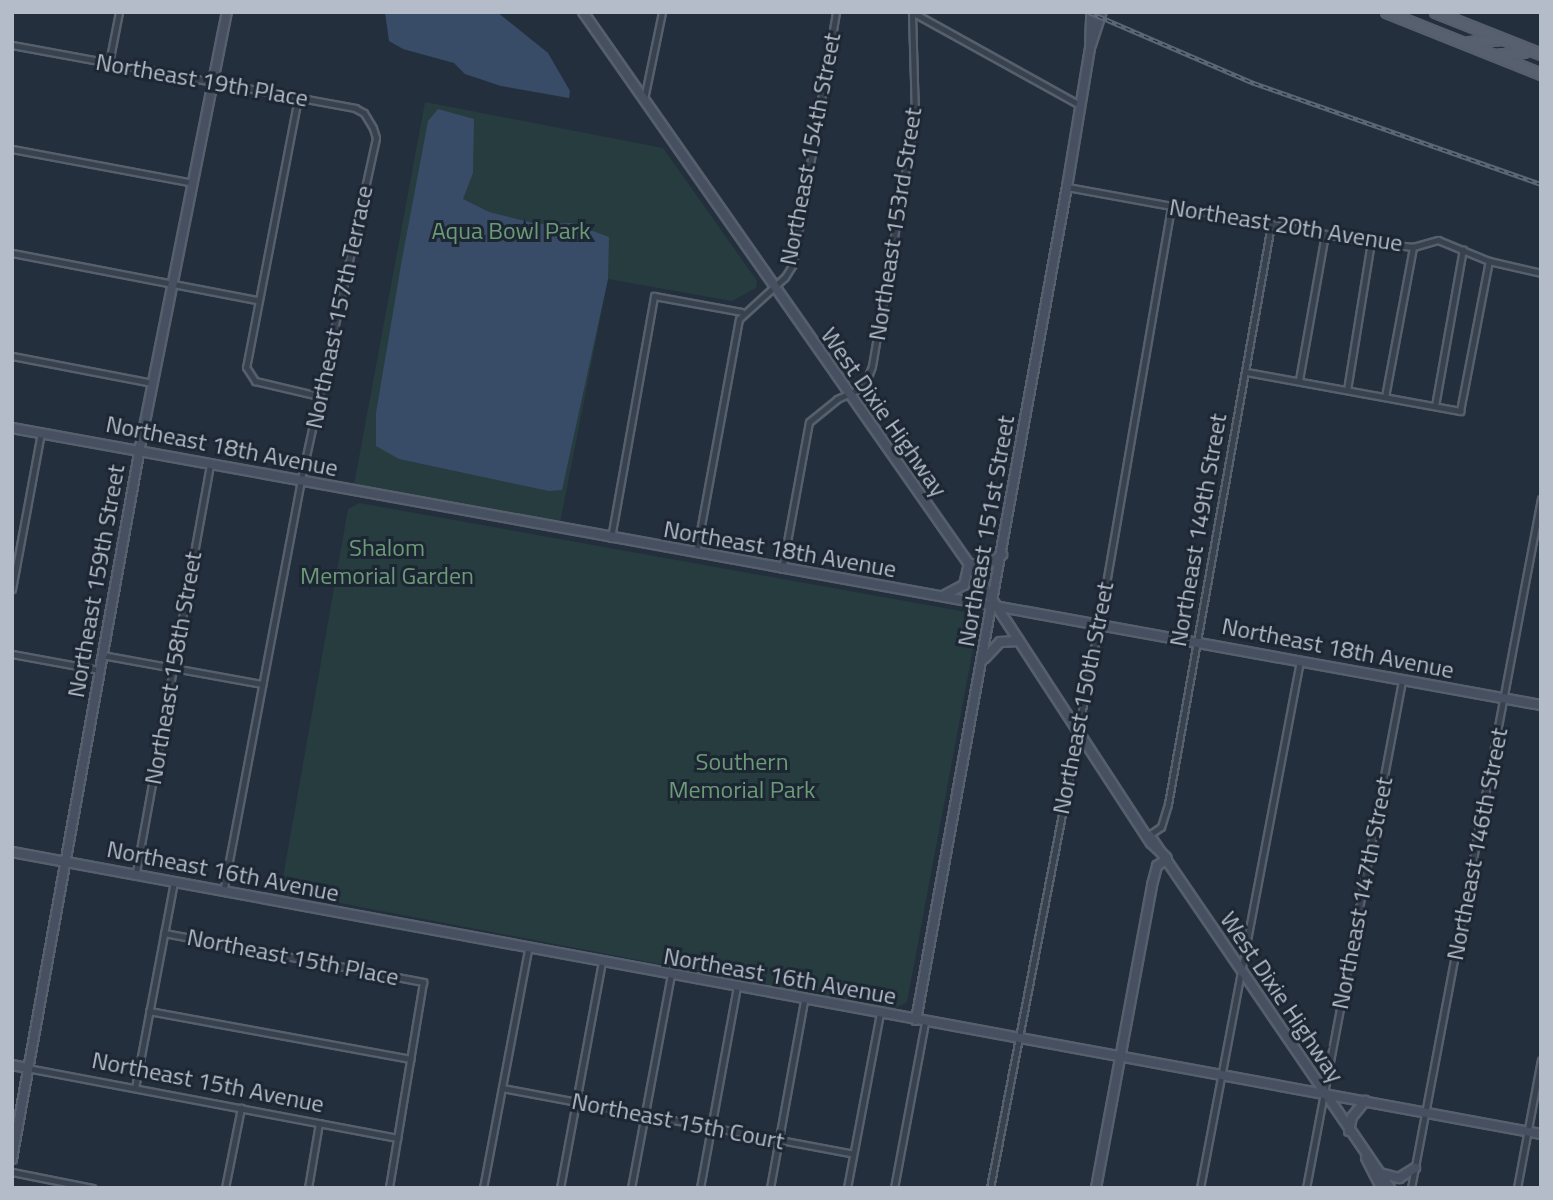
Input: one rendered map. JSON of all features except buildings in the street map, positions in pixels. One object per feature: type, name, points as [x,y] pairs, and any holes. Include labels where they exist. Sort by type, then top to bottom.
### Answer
[{"type":"main road","points":[[1386,12],[1541,74]]},
{"type":"main road","points":[[1434,12],[1540,54]]},
{"type":"main road","points":[[1457,40],[1486,44],[1502,39]]},
{"type":"main road","points":[[1495,55],[1514,51],[1540,54]]},
{"type":"street","points":[[109,63],[119,12]]},
{"type":"street","name":"Northeast 159th Street","points":[[12,1159],[139,450],[227,12]]},
{"type":"street","name":"West Dixie Highway","points":[[583,12],[968,564],[1324,1093],[1366,1158],[1381,1188]]},
{"type":"street","points":[[643,99],[662,12]]},
{"type":"street","name":"Northeast 154th Street","points":[[742,313],[774,287],[793,264],[836,12]]},
{"type":"street","points":[[912,12],[1080,105]]},
{"type":"street","name":"Northeast 153rd Street","points":[[782,569],[809,422],[867,384],[872,366],[912,135],[917,82],[910,33],[912,12]]},
{"type":"street","name":"Northeast 151st Street","points":[[894,1188],[920,1021],[1067,187],[1090,48],[1091,12]]},
{"type":"street","name":"Northeast 151st Street","points":[[1090,48],[1102,12]]},
{"type":"street","name":"Northeast 19th Place","points":[[12,45],[298,98],[364,113],[376,138]]},
{"type":"street","points":[[298,98],[247,349],[247,375],[255,382],[319,397]]},
{"type":"street","name":"Northeast 157th Terrace","points":[[224,889],[301,480],[376,138]]},
{"type":"street","points":[[12,149],[193,183]]},
{"type":"street","name":"Northeast 20th Avenue","points":[[1067,187],[1371,242],[1413,247],[1438,240],[1464,248],[1489,261],[1541,273]]},
{"type":"street","name":"Northeast 150th Street","points":[[990,1188],[1076,727],[1099,623],[1171,207]]},
{"type":"street","name":"Northeast 149th Street","points":[[1150,835],[1161,827],[1168,804],[1271,225]]},
{"type":"street","points":[[1299,380],[1325,234]]},
{"type":"street","points":[[1347,390],[1371,242]]},
{"type":"street","points":[[1385,397],[1413,247]]},
{"type":"street","points":[[1436,407],[1464,248]]},
{"type":"street","points":[[12,253],[257,300]]},
{"type":"street","points":[[1246,372],[1460,411],[1489,261]]},
{"type":"street","points":[[611,538],[654,296],[742,313],[696,553]]},
{"type":"street","points":[[12,356],[152,383]]},
{"type":"street","name":"Northeast 18th Avenue","points":[[12,428],[782,569],[940,597],[993,603],[1541,705]]},
{"type":"street","points":[[12,589],[41,433]]},
{"type":"street","name":"Northeast 158th Street","points":[[136,872],[210,463]]},
{"type":"street","name":"Northeast 146th Street","points":[[1411,1188],[1541,499]]},
{"type":"street","points":[[940,597],[964,585],[968,564],[988,564],[1002,555]]},
{"type":"street","points":[[983,660],[1000,642],[1019,642]]},
{"type":"street","points":[[12,654],[99,670]]},
{"type":"street","points":[[102,655],[262,684]]},
{"type":"street","points":[[1200,1188],[1300,661]]},
{"type":"street","name":"Northeast 147th Street","points":[[1306,1188],[1402,681]]},
{"type":"street","name":"Northeast 16th Avenue","points":[[12,852],[175,879],[528,949],[1541,1134]]},
{"type":"street","points":[[1096,1188],[1154,876],[1157,866],[1166,858]]},
{"type":"street","points":[[135,1088],[175,879]]},
{"type":"street","name":"Northeast 15th Place","points":[[164,933],[423,982],[411,1059]]},
{"type":"street","points":[[483,1188],[528,949]]},
{"type":"street","points":[[561,1188],[602,962]]},
{"type":"street","points":[[631,1188],[671,975]]},
{"type":"street","points":[[700,1188],[737,986]]},
{"type":"street","points":[[770,1188],[804,1000]]},
{"type":"street","points":[[149,1010],[411,1059],[389,1188]]},
{"type":"street","points":[[847,1188],[880,1014]]},
{"type":"street","points":[[1517,1188],[1541,1060]]},
{"type":"street","name":"Northeast 15th Avenue","points":[[12,1065],[397,1138]]},
{"type":"street","name":"Northeast 15th Court","points":[[502,1088],[853,1154]]},
{"type":"street","points":[[1349,1131],[1352,1117],[1365,1101]]},
{"type":"street","points":[[225,1188],[241,1108]]},
{"type":"street","points":[[308,1188],[319,1123]]},
{"type":"street","name":"West Dixie Highway","points":[[1366,1158],[1380,1172],[1390,1188]]},
{"type":"street","points":[[1380,1172],[1399,1178],[1415,1168]]},
{"type":"street","points":[[12,1172],[92,1188]]},
{"type":"green space","name":"Aqua Bowl Park","points":[[425,102],[663,148],[757,281],[756,288],[732,301],[608,279],[559,528],[353,490]]},
{"type":"green space","name":"Southern Memorial Park","points":[[359,503],[966,612],[977,628],[907,1002],[894,1009],[288,893],[282,883],[348,509]]},
{"type":"water","points":[[385,12],[497,12],[548,53],[570,91],[569,98],[501,86],[465,74],[454,63],[403,49],[389,41]]},
{"type":"water","points":[[438,109],[474,119],[473,173],[463,199],[489,212],[537,224],[571,223],[609,237],[608,279],[562,490],[549,491],[399,459],[376,446],[376,413],[402,259],[428,121]]},
{"type":"railway","points":[[1089,12],[1254,83],[1541,184]]},
{"type":"park label","name":"Shalom Memorial Garden","points":[[387,562]]}]
